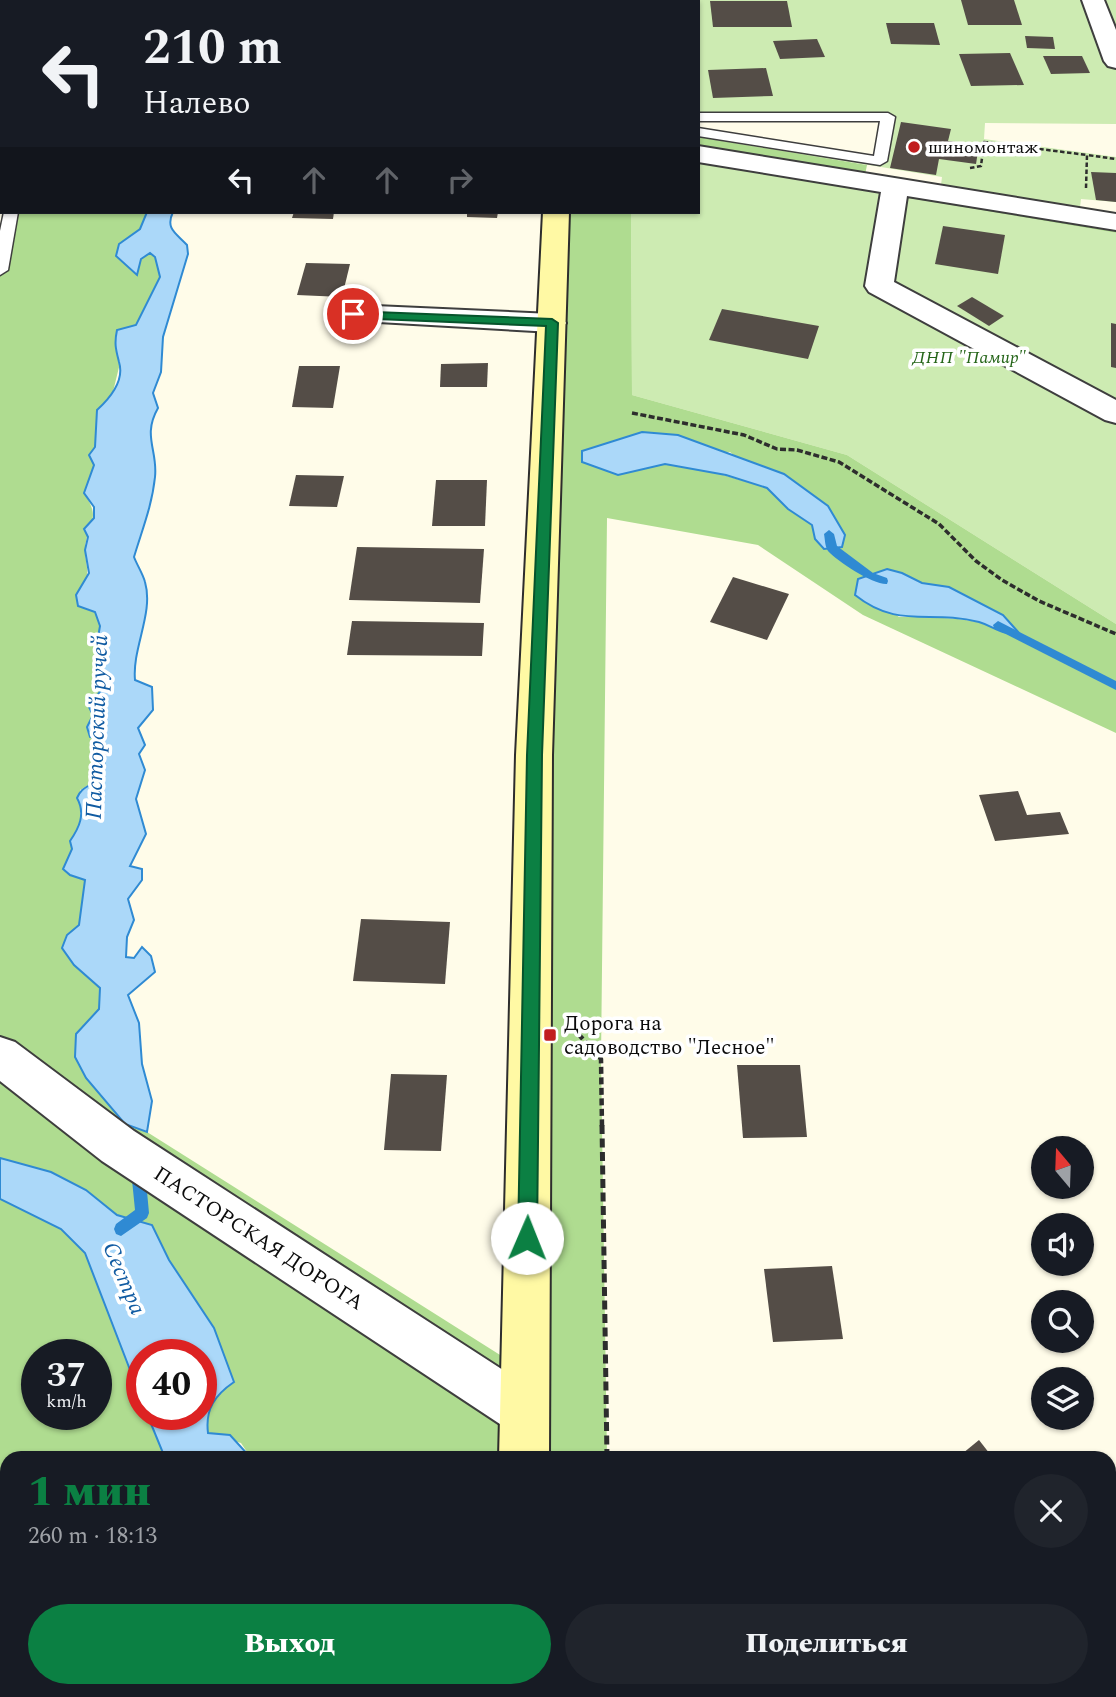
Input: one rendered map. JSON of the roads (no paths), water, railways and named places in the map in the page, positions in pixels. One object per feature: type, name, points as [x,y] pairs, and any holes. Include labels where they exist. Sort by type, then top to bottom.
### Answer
[{"type":"street","points":[[1093,0],[1116,61]]},
{"type":"street","points":[[700,154],[1116,222]]},
{"type":"street","points":[[895,186],[879,286],[1110,407]]},
{"type":"street","points":[[524,1451],[534,755],[556,214]]},
{"type":"street","points":[[353,314],[552,323]]},
{"type":"street","name":"ПАСТОРСКАЯ ДОРОГА","points":[[0,1056],[134,1156],[523,1411]]},
{"type":"lane","points":[[700,117],[888,117],[880,161],[700,132]]},
{"type":"lane","points":[[0,270],[11,214]]},
{"type":"water","points":[[146,214],[172,214],[171,227],[187,245],[188,254],[163,337],[161,372],[153,393],[158,408],[151,427],[154,488],[134,557],[144,579],[147,594],[135,680],[152,687],[153,710],[138,728],[145,745],[139,754],[145,770],[136,799],[146,834],[130,866],[142,869],[142,880],[128,899],[134,920],[127,937],[126,957],[134,958],[142,947],[151,956],[155,972],[128,995],[139,1023],[142,1064],[152,1101],[147,1132],[125,1124],[86,1078],[75,1057],[76,1034],[99,1009],[100,988],[74,965],[62,948],[67,935],[79,925],[85,880],[70,875],[63,869],[72,849],[70,841],[80,821],[81,810],[77,798],[100,775],[104,766],[106,745],[101,739],[90,737],[87,727],[93,715],[89,707],[101,690],[97,685],[101,675],[95,654],[100,626],[95,612],[78,606],[76,595],[89,573],[85,550],[88,537],[84,529],[94,518],[94,507],[84,493],[94,465],[89,455],[95,447],[97,410],[111,395],[120,376],[116,350],[117,330],[136,325],[160,277],[155,257],[150,253],[141,259],[137,275],[116,256],[119,244],[140,229]]},
{"type":"water","points":[[642,432],[678,435],[784,474],[828,506],[845,535],[842,547],[824,549],[815,539],[812,525],[788,509],[767,488],[726,475],[665,464],[618,475],[582,462],[582,451]]},
{"type":"water","points":[[887,569],[922,583],[949,587],[1003,615],[1019,633],[1002,632],[979,622],[961,619],[915,617],[886,612],[855,595],[858,579]]},
{"type":"water","name":"Сестра","points":[[0,1158],[51,1172],[86,1190],[117,1215],[152,1225],[169,1260],[214,1328],[234,1382],[217,1398],[217,1339],[126,1339],[126,1359],[85,1253],[61,1229],[0,1199]]},
{"type":"water","points":[[154,1430],[208,1430],[208,1433],[230,1435],[245,1451],[162,1451]]},
{"type":"waterway","points":[[829,534],[832,548],[869,576],[883,581]]},
{"type":"waterway","points":[[998,625],[1116,686]]},
{"type":"waterway","name":"Пасторский ручей","points":[[121,1229],[142,1213],[138,1170]]},
{"type":"place","name":"шиномонтаж","points":[[914,147]]},
{"type":"place","name":"Дорога на садоводство \"Лесное\"","points":[[550,1035]]},
{"type":"park label","name":"ДНП \"Памир\"","points":[[969,357]]}]
